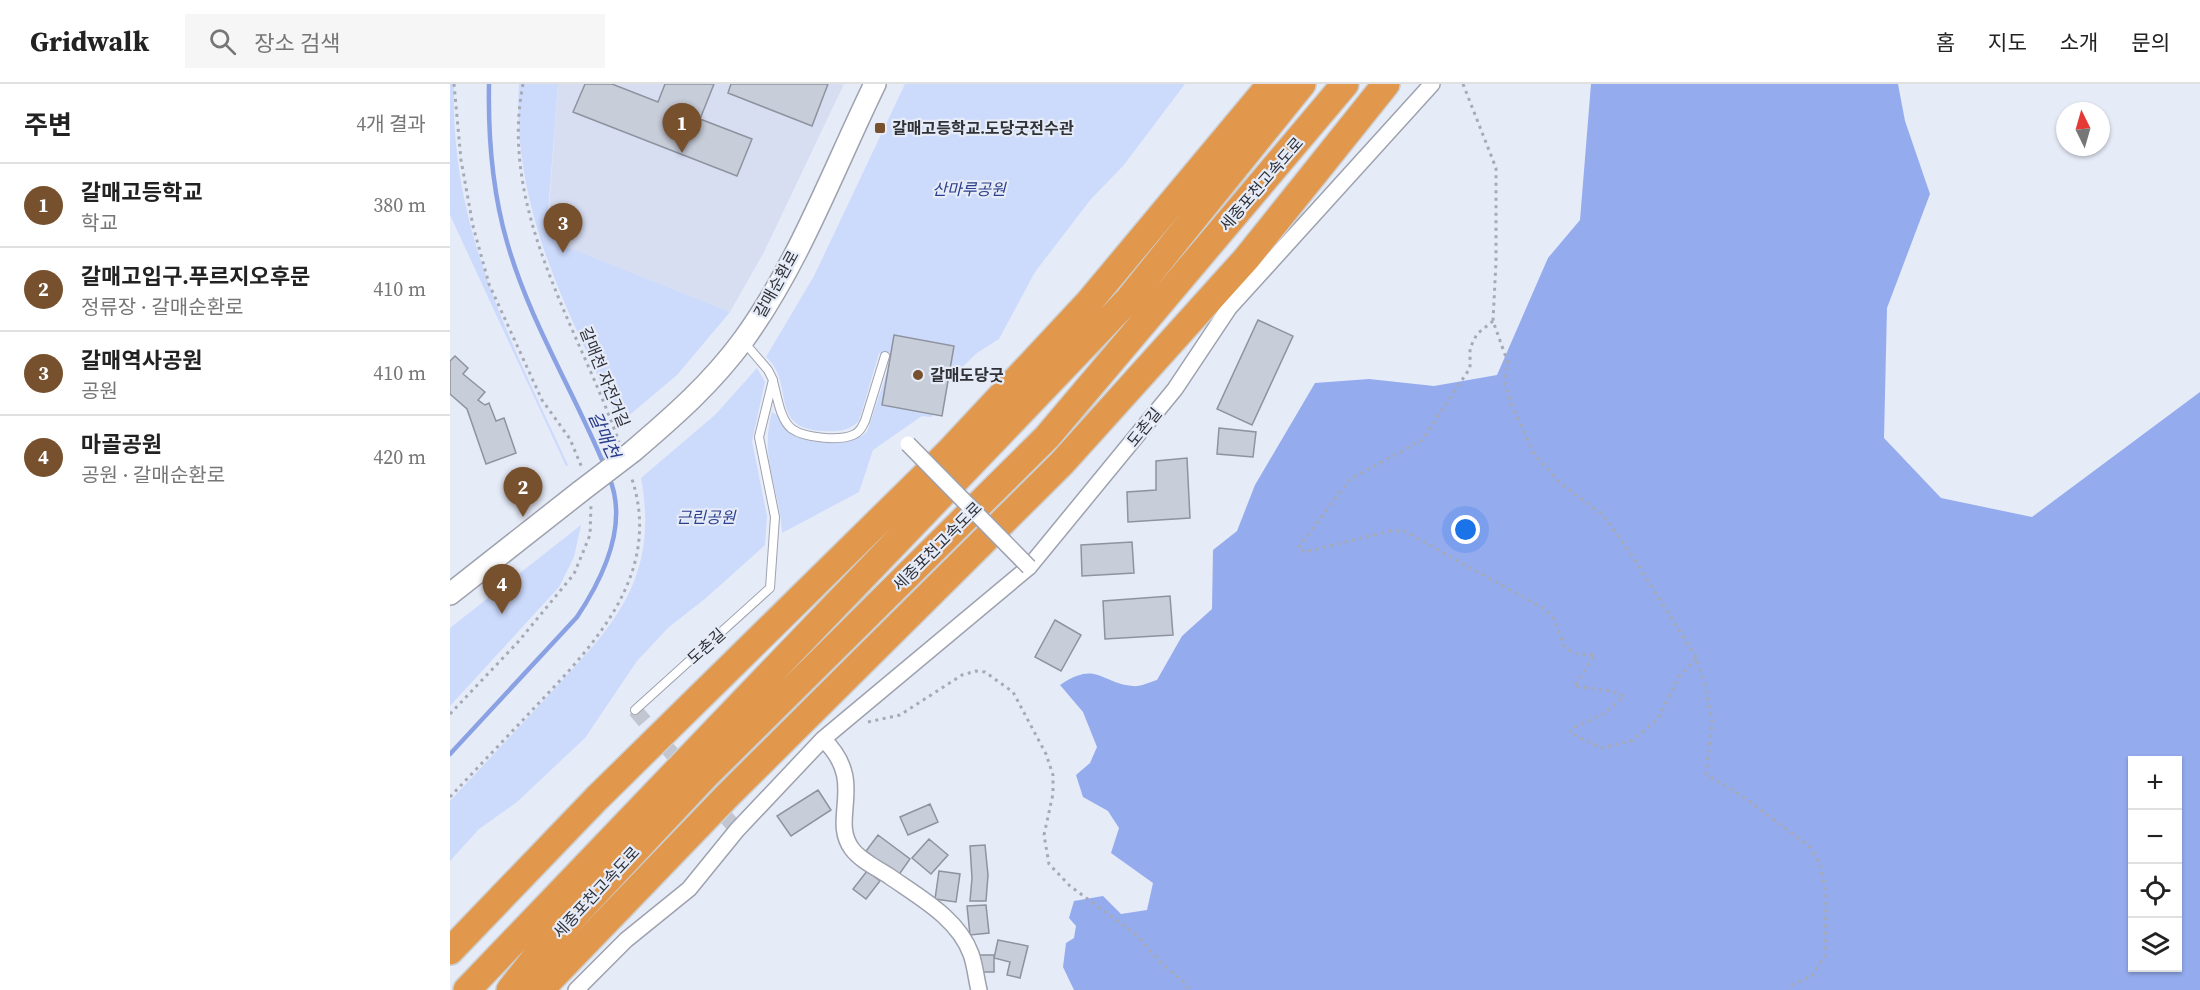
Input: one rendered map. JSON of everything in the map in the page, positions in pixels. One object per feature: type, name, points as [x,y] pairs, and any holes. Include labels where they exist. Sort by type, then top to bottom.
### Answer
[{"type":"highway","points":[[450,951],[597,798],[948,453],[1089,302],[1271,84]]},
{"type":"highway","name":"세종포천고속도로","points":[[467,990],[1129,299],[1302,84]]},
{"type":"highway","name":"세종포천고속도로","points":[[510,990],[539,953],[705,776],[1047,437],[1345,84]]},
{"type":"highway","points":[[540,990],[728,795],[1062,463],[1246,259],[1386,84]]},
{"type":"street","name":"갈매순환로","points":[[586,496],[627,452],[692,401],[743,341],[769,302],[790,261],[874,84]]},
{"type":"street","name":"도촌길","points":[[576,990],[626,940],[689,889],[736,830],[823,738],[1029,567],[1175,389],[1229,308],[1432,84]]},
{"type":"street","points":[[908,444],[1029,567]]},
{"type":"street","points":[[450,594],[586,496]]},
{"type":"street","points":[[823,738],[836,751],[843,766],[848,792],[844,833],[852,849],[937,910],[962,933],[971,955],[979,990]]},
{"type":"lane","points":[[743,341],[761,361],[773,380],[784,419],[792,429],[822,436],[852,435],[860,430],[865,421],[885,356]]},
{"type":"lane","name":"도촌길","points":[[635,710],[770,588],[775,517],[759,437],[773,380]]},
{"type":"path","points":[[454,84],[461,160],[473,225],[489,284],[542,400],[570,439],[583,470]]},
{"type":"path","name":"갈매천 자전거길","points":[[523,84],[517,131],[530,210],[543,259],[627,452]]},
{"type":"path","points":[[1464,84],[1496,168],[1497,262],[1493,321],[1508,363],[1504,381],[1534,454],[1559,482],[1603,515],[1665,605],[1696,658],[1706,688],[1712,722],[1706,774],[1745,798],[1809,846],[1820,864],[1826,896],[1826,955],[1812,976],[1792,985],[1789,990]]},
{"type":"path","points":[[1493,321],[1477,334],[1470,348],[1470,368],[1422,440],[1350,479],[1298,548],[1305,552],[1390,531],[1404,531],[1543,608],[1554,619],[1565,648],[1578,654],[1595,655],[1574,686],[1610,691],[1624,696],[1605,713],[1571,729],[1570,733],[1602,748],[1631,741],[1657,720],[1680,675],[1696,658]]},
{"type":"path","points":[[450,797],[577,664],[615,613],[634,570],[640,535],[638,496],[630,475]]},
{"type":"path","points":[[450,714],[518,642],[574,574],[590,535],[586,496]]},
{"type":"path","points":[[837,728],[900,715],[962,675],[985,672],[1013,692],[1046,754],[1053,775],[1053,794],[1044,836],[1049,864],[1071,886],[1139,937],[1158,960],[1187,985],[1187,990]]},
{"type":"shaded area","points":[[558,84],[844,84],[764,252],[730,312],[559,244],[551,235],[548,222]]},
{"type":"shaded area","points":[[1591,84],[1898,84],[1905,121],[1930,194],[1887,308],[1884,438],[1941,498],[2032,517],[2200,392],[2200,990],[1074,990],[1063,967],[1066,943],[1074,938],[1076,926],[1069,918],[1074,901],[1103,896],[1121,914],[1147,910],[1153,883],[1111,853],[1119,828],[1108,811],[1083,797],[1076,775],[1090,763],[1097,747],[1083,712],[1060,685],[1082,674],[1098,675],[1133,686],[1157,680],[1182,636],[1212,609],[1213,550],[1237,531],[1255,485],[1315,383],[1369,379],[1434,386],[1497,375],[1548,258],[1580,220]]},
{"type":"green space","points":[[450,84],[454,84],[455,137],[462,187],[473,235],[505,327],[568,465],[566,466],[450,215]]},
{"type":"green space","points":[[519,84],[558,84],[547,225],[551,236],[562,245],[730,312],[677,375],[620,423],[563,300],[534,218],[519,130]]},
{"type":"green space","name":"산마루공원","points":[[905,84],[1185,84],[1123,166],[1091,199],[1035,272],[999,339],[977,353],[947,382],[942,407],[931,417],[922,416],[873,450],[859,492],[782,533],[769,459],[768,444],[772,412],[787,431],[807,440],[830,443],[860,437],[867,432],[891,360],[879,353],[859,421],[847,429],[829,431],[806,428],[795,422],[785,403],[780,379],[766,357],[814,276]]},
{"type":"green space","name":"근린공원","points":[[757,368],[765,382],[752,441],[767,516],[765,545],[706,598],[669,627],[637,661],[585,738],[517,802],[479,829],[450,861],[450,801],[592,648],[626,600],[637,574],[643,546],[645,514],[641,478],[716,414]]},
{"type":"green space","points":[[581,525],[574,557],[559,587],[450,706],[450,628]]},
{"type":"building","points":[[585,84],[612,84],[658,102],[665,84],[714,84],[700,119],[752,139],[737,176],[573,112]]},
{"type":"building","points":[[731,84],[828,84],[812,126],[728,93]]},
{"type":"building","points":[[1258,320],[1293,336],[1252,425],[1217,409]]},
{"type":"building","name":"갈매도당굿","points":[[894,335],[954,346],[942,416],[882,405]]},
{"type":"building","points":[[455,356],[468,368],[463,374],[485,392],[478,400],[485,405],[489,403],[496,421],[504,418],[516,453],[486,464],[467,409],[450,394],[450,361]]},
{"type":"building","points":[[1219,428],[1256,432],[1253,457],[1217,454]]},
{"type":"building","points":[[1187,458],[1190,518],[1128,522],[1127,492],[1156,490],[1156,461]]},
{"type":"building","points":[[1132,542],[1134,573],[1082,576],[1081,545]]},
{"type":"building","points":[[1170,596],[1173,635],[1105,639],[1103,601]]},
{"type":"building","points":[[1055,620],[1081,635],[1061,671],[1035,657]]},
{"type":"building","points":[[818,790],[831,810],[791,836],[777,816]]},
{"type":"building","points":[[930,804],[938,822],[908,835],[900,817]]},
{"type":"building","points":[[878,835],[910,859],[898,876],[866,851]]},
{"type":"building","points":[[929,839],[948,855],[931,874],[912,858]]},
{"type":"building","points":[[985,845],[988,875],[986,901],[970,901],[972,878],[970,846]]},
{"type":"building","points":[[867,871],[880,881],[866,899],[853,889]]},
{"type":"building","points":[[939,871],[960,874],[956,902],[935,899]]},
{"type":"building","points":[[986,905],[989,933],[970,935],[967,906]]},
{"type":"building","points":[[998,940],[1028,946],[1020,978],[1007,975],[1010,962],[994,958]]},
{"type":"building","points":[[976,955],[994,955],[994,972],[976,972]]},
{"type":"waterway","name":"갈매천","points":[[489,84],[492,164],[507,242],[527,300],[605,467]]},
{"type":"waterway","name":"갈매천","points":[[450,754],[577,617],[587,602],[604,568],[615,532],[616,513],[609,477]]},
{"type":"tunnel","points":[[635,710],[737,830]]},
{"type":"place","name":"갈매고등학교.도당굿전수관","points":[[880,128]]},
{"type":"place","name":"갈매고등학교","points":[[682,153]]},
{"type":"place","name":"갈매역사공원","points":[[563,253]]},
{"type":"place","name":"갈매도당굿","points":[[918,375]]},
{"type":"place","name":"갈매고입구.푸르지오후문","points":[[523,517]]},
{"type":"place","name":"마골공원","points":[[502,614]]}]
